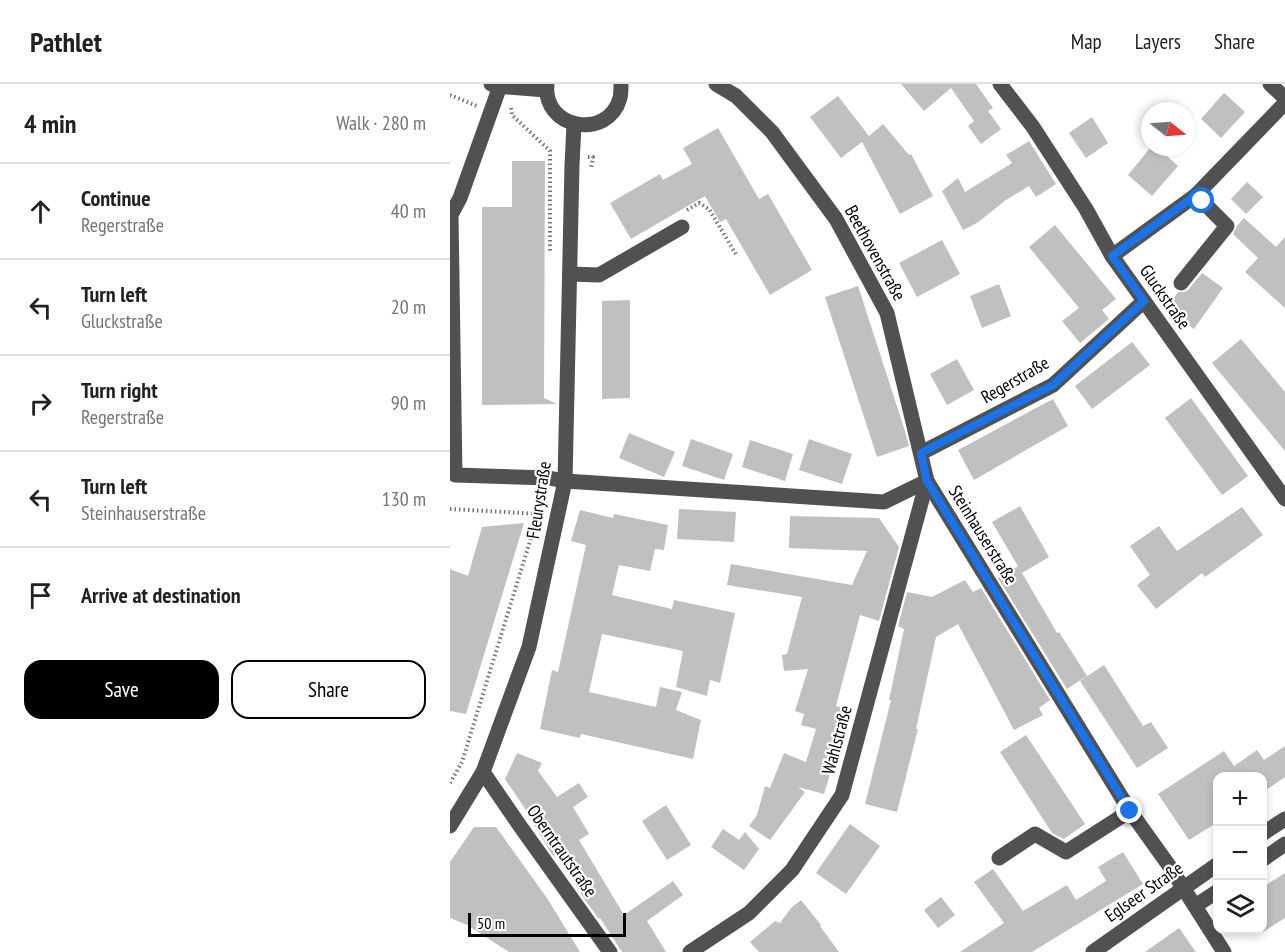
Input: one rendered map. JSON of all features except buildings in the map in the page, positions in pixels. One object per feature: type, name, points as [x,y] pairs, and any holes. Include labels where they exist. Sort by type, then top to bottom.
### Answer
[{"type":"street","points":[[500,86],[546,87],[548,100],[560,117],[574,124],[585,126],[600,122],[612,113],[620,99],[621,84]]},
{"type":"street","name":"Beethovenstraße","points":[[716,84],[736,96],[772,132],[836,219],[887,313],[927,481]]},
{"type":"street","name":"Gluckstraße","points":[[1000,84],[1039,136],[1086,209],[1112,256],[1285,499]]},
{"type":"street","points":[[1270,84],[1285,98]]},
{"type":"street","name":"Steinhauserstraße","points":[[500,86],[460,198],[451,215],[455,475],[549,478],[565,481],[884,502],[927,481],[1130,811],[1170,867],[1224,952]]},
{"type":"street","points":[[1112,256],[1196,195],[1285,103]]},
{"type":"street","name":"Fleurystraße","points":[[450,826],[483,772],[529,647],[565,481],[574,124]]},
{"type":"street","points":[[1181,283],[1227,226],[1196,195]]},
{"type":"street","points":[[570,274],[599,275],[680,221]]},
{"type":"street","name":"Regerstraße","points":[[921,453],[1053,385],[1144,301]]},
{"type":"street","name":"Wahlstraße","points":[[690,952],[750,913],[792,870],[842,795],[927,481]]},
{"type":"street","name":"Oberntrautstraße","points":[[483,772],[610,952]]},
{"type":"street","points":[[999,858],[1035,834],[1066,852],[1130,811]]},
{"type":"street","points":[[1267,831],[1285,819]]},
{"type":"street","points":[[1267,857],[1285,844]]},
{"type":"street","name":"Eglseer Straße","points":[[1093,952],[1213,867]]},
{"type":"street","points":[[1195,906],[1213,894]]},
{"type":"path","points":[[500,86],[512,114],[550,150],[550,260]]},
{"type":"path","points":[[573,155],[593,157],[591,169]]},
{"type":"path","points":[[680,221],[699,203],[709,209],[737,256]]},
{"type":"path","points":[[450,509],[539,514],[549,478]]},
{"type":"path","points":[[450,783],[462,762],[535,525]]},
{"type":"route","points":[[1130,811],[927,481],[921,453],[1053,385],[1144,301],[1112,256],[1196,195],[1202,201]]}]
